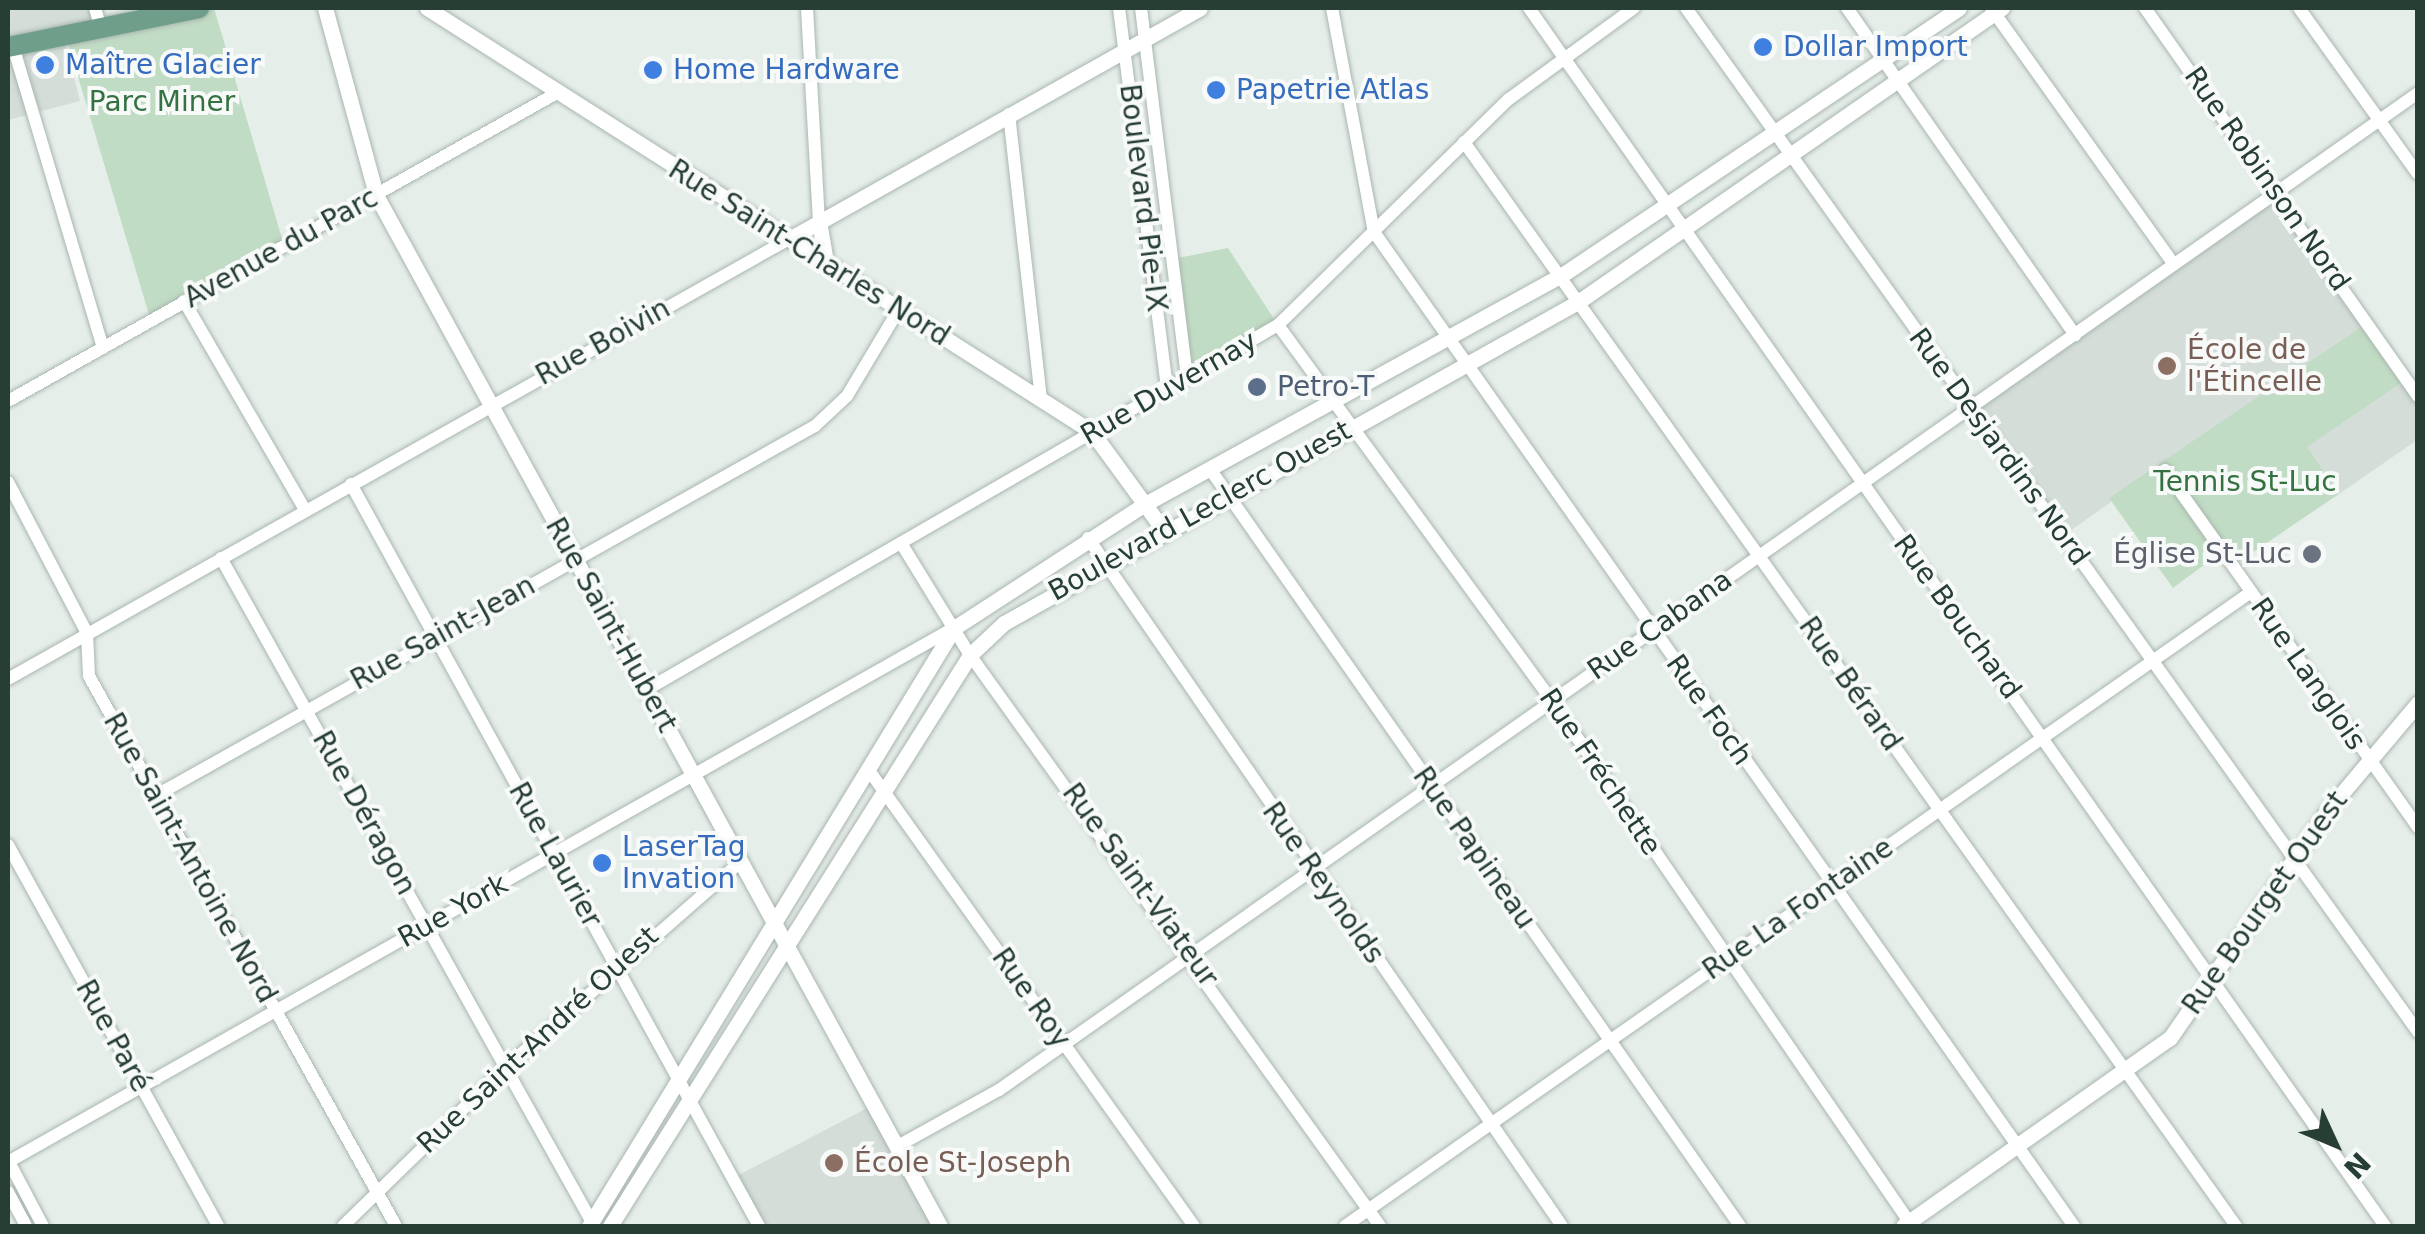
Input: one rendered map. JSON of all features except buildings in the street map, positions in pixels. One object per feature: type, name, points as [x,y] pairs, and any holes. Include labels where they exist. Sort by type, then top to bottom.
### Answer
[{"type":"main road","points":[[10,47],[97,17],[199,8]]},
{"type":"street","name":"Rue Saint-Hubert","points":[[325,8],[376,195],[940,1226]]},
{"type":"street","name":"Rue Saint-Charles Nord","points":[[428,8],[554,94],[1092,432],[1162,528]]},
{"type":"street","points":[[807,8],[826,262]]},
{"type":"street","name":"Boulevard Pie-IX","points":[[1118,8],[1167,389]]},
{"type":"street","name":"Boulevard Pie-IX","points":[[1141,8],[1187,377]]},
{"type":"street","name":"Rue Boivin","points":[[8,679],[1200,8]]},
{"type":"street","name":"Rue Foch","points":[[1332,8],[1374,232],[2074,1226]]},
{"type":"street","name":"Rue Bouchard","points":[[1528,8],[2385,1226]]},
{"type":"street","name":"Rue Duvernay","points":[[646,690],[1278,325],[1464,142],[1564,59],[1634,8]]},
{"type":"street","name":"Rue Desjardins Nord","points":[[1686,8],[1788,158],[2418,1032]]},
{"type":"street","points":[[1846,8],[2075,335]]},
{"type":"street","name":"Boulevard Leclerc Ouest","points":[[591,1225],[954,628],[1145,504],[1562,275],[1959,8]]},
{"type":"street","name":"Rue Robinson Nord","points":[[2145,8],[2418,397]]},
{"type":"street","points":[[2300,8],[2418,174]]},
{"type":"street","points":[[1996,9],[2174,265]]},
{"type":"street","name":"Boulevard Leclerc Ouest","points":[[610,1226],[970,654],[1104,562],[1162,528],[1578,302],[1996,9]]},
{"type":"street","points":[[10,47],[103,348]]},
{"type":"street","name":"Rue Cabana","points":[[896,1147],[1064,1043],[2418,93]]},
{"type":"street","name":"Avenue du Parc","points":[[8,400],[554,94]]},
{"type":"street","points":[[1009,114],[1042,400]]},
{"type":"street","points":[[1135,136],[1157,132]]},
{"type":"street","name":"Rue Bérard","points":[[1464,142],[2236,1226]]},
{"type":"street","points":[[1145,215],[1167,213]]},
{"type":"street","points":[[1153,278],[1174,275]]},
{"type":"street","points":[[184,301],[306,510]]},
{"type":"street","name":"Rue Saint-Jean","points":[[155,796],[832,413],[899,309]]},
{"type":"street","name":"Rue Fréchette","points":[[1278,325],[1354,424],[1552,701],[1908,1225]]},
{"type":"street","name":"Rue Robinson Nord","points":[[2389,351],[2418,385]]},
{"type":"street","name":"Rue Papineau","points":[[1210,469],[1740,1226]]},
{"type":"street","name":"Rue Langlois","points":[[2165,470],[2418,827]]},
{"type":"street","name":"Rue Saint-Antoine Nord","points":[[8,482],[88,634],[89,676],[396,1226]]},
{"type":"street","name":"Rue Laurier","points":[[351,484],[759,1226]]},
{"type":"street","name":"Rue Reynolds","points":[[1088,538],[1312,869],[1562,1226]]},
{"type":"street","name":"Rue Saint-Viateur","points":[[901,542],[970,654],[1190,954],[1380,1226]]},
{"type":"street","name":"Rue Déragon","points":[[220,558],[591,1225]]},
{"type":"street","name":"Rue La Fontaine","points":[[1344,1226],[2250,592]]},
{"type":"street","name":"Rue York","points":[[8,1162],[954,628]]},
{"type":"street","points":[[900,660],[919,664],[921,681]]},
{"type":"street","name":"Rue Bourget Ouest","points":[[1908,1225],[2016,1144],[2170,1038],[2215,982],[2293,858],[2367,758],[2418,703]]},
{"type":"street","name":"Rue Roy","points":[[868,768],[1194,1226]]},
{"type":"street","name":"Rue Paré","points":[[8,845],[218,1226]]},
{"type":"street","name":"Rue Saint-André Ouest","points":[[344,1226],[506,1068],[616,967],[740,862]]},
{"type":"street","points":[[8,1162],[43,1226]]},
{"type":"street","points":[[8,1192],[26,1226]]},
{"type":"shaded area","points":[[8,8],[89,8],[93,22],[62,30],[80,101],[8,120]]},
{"type":"shaded area","name":"École de l'Étincelle","points":[[2273,197],[2363,326],[2062,537],[1972,408]]},
{"type":"shaded area","points":[[2404,381],[2417,403],[2417,440],[2339,494],[2306,447]]},
{"type":"shaded area","name":"École St-Joseph","points":[[873,1105],[940,1226],[759,1226],[733,1178]]},
{"type":"green space","name":"Parc Miner","points":[[214,8],[283,242],[150,318],[65,33]]},
{"type":"green space","points":[[1228,248],[1278,325],[1187,377],[1173,259]]},
{"type":"green space","name":"Tennis St-Luc","points":[[2364,325],[2404,381],[2307,447],[2339,494],[2231,567],[2220,553],[2173,588],[2109,498]]},
{"type":"place","name":"Dollar Import","points":[[1763,47]]},
{"type":"place","name":"Maître Glacier","points":[[45,65]]},
{"type":"place","name":"Home Hardware","points":[[653,70]]},
{"type":"place","name":"Papetrie Atlas","points":[[1216,90]]},
{"type":"place","name":"École de l'Étincelle","points":[[2167,366]]},
{"type":"place","name":"Petro-T","points":[[1257,387]]},
{"type":"place","name":"Église St-Luc","points":[[2312,554]]},
{"type":"place","name":"LaserTag Invation","points":[[602,863]]},
{"type":"place","name":"École St-Joseph","points":[[834,1163]]}]
